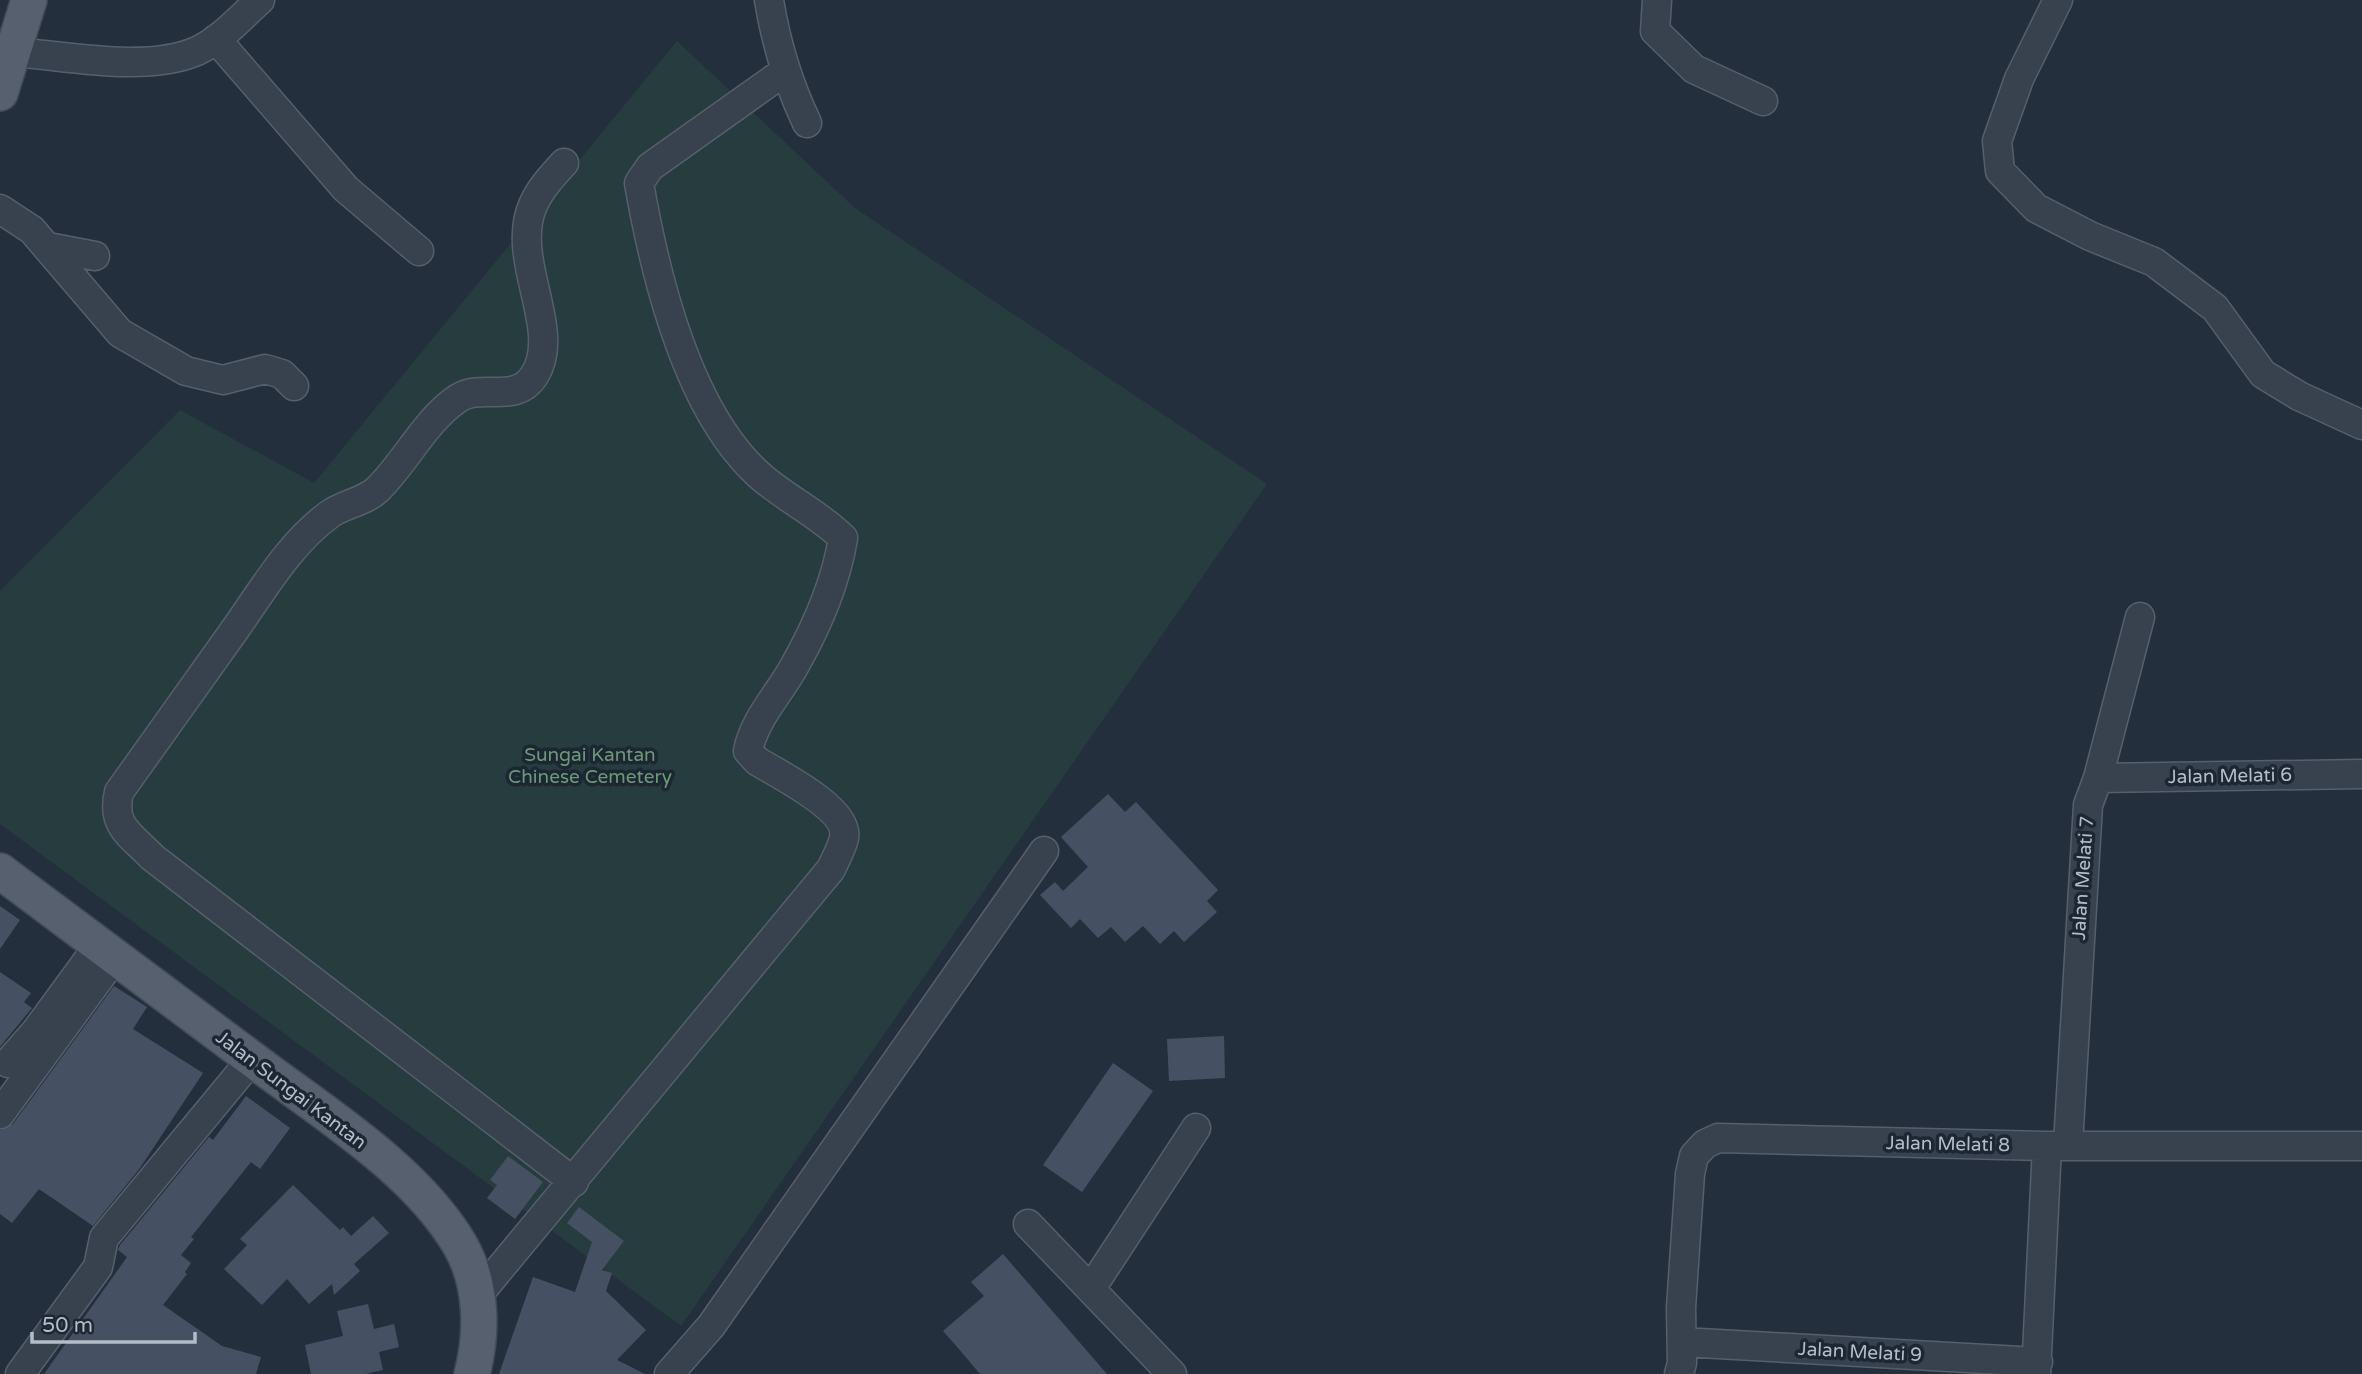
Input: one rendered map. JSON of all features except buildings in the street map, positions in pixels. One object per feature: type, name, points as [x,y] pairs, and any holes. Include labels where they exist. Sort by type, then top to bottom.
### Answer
[{"type":"main road","points":[[0,93],[17,22]]},
{"type":"main road","name":"Jalan Sungai Kantan","points":[[0,871],[349,1132],[428,1201],[460,1244],[472,1268],[478,1295],[477,1355],[472,1374]]},
{"type":"street","points":[[17,22],[164,61],[197,51],[216,39],[260,0]]},
{"type":"street","points":[[769,0],[775,42],[807,123]]},
{"type":"street","points":[[1657,0],[1655,32],[1694,69],[1763,101]]},
{"type":"street","points":[[2058,0],[2020,79],[1997,141],[2000,171],[2036,208],[2090,236],[2154,262],[2215,308],[2263,374],[2299,396],[2362,425]]},
{"type":"street","points":[[216,39],[346,189],[419,251]]},
{"type":"street","points":[[478,1295],[831,869],[845,837],[843,827],[828,806],[757,761],[748,751],[751,736],[795,664],[825,602],[843,538],[759,475],[736,452],[718,426],[691,373],[649,239],[639,183],[650,167],[785,71]]},
{"type":"street","points":[[564,163],[543,187],[531,208],[526,261],[544,339],[543,359],[533,378],[519,390],[496,394],[471,392],[457,399],[436,419],[375,492],[331,513],[290,551],[120,792],[115,809],[117,822],[152,857],[574,1182]]},
{"type":"street","points":[[0,209],[32,230],[120,333],[186,371],[223,380],[265,369],[282,374],[294,386]]},
{"type":"street","points":[[48,247],[95,256]]},
{"type":"street","name":"Jalan Melati 7","points":[[2058,1146],[2087,818],[2140,617]]},
{"type":"street","name":"Jalan Melati 6","points":[[2098,778],[2362,774]]},
{"type":"street","points":[[669,1374],[711,1326],[1044,851]]},
{"type":"street","points":[[8,1063],[107,951]]},
{"type":"street","points":[[0,1114],[107,951]]},
{"type":"street","points":[[20,1374],[98,1268],[104,1238],[252,1059]]},
{"type":"street","points":[[1092,1287],[1196,1128]]},
{"type":"street","name":"Jalan Melati 8","points":[[1679,1374],[1686,1202],[1694,1156],[1705,1144],[1718,1138],[2058,1146],[2362,1146]]},
{"type":"street","name":"Jalan Melati 9","points":[[1682,1342],[2037,1368],[2058,1146]]},
{"type":"street","points":[[1028,1224],[1092,1287],[1172,1374]]},
{"type":"green space","name":"Sungai Kantan Chinese Cemetery","points":[[677,41],[855,208],[1267,484],[681,1326],[0,824],[0,591],[180,410],[314,483]]}]
